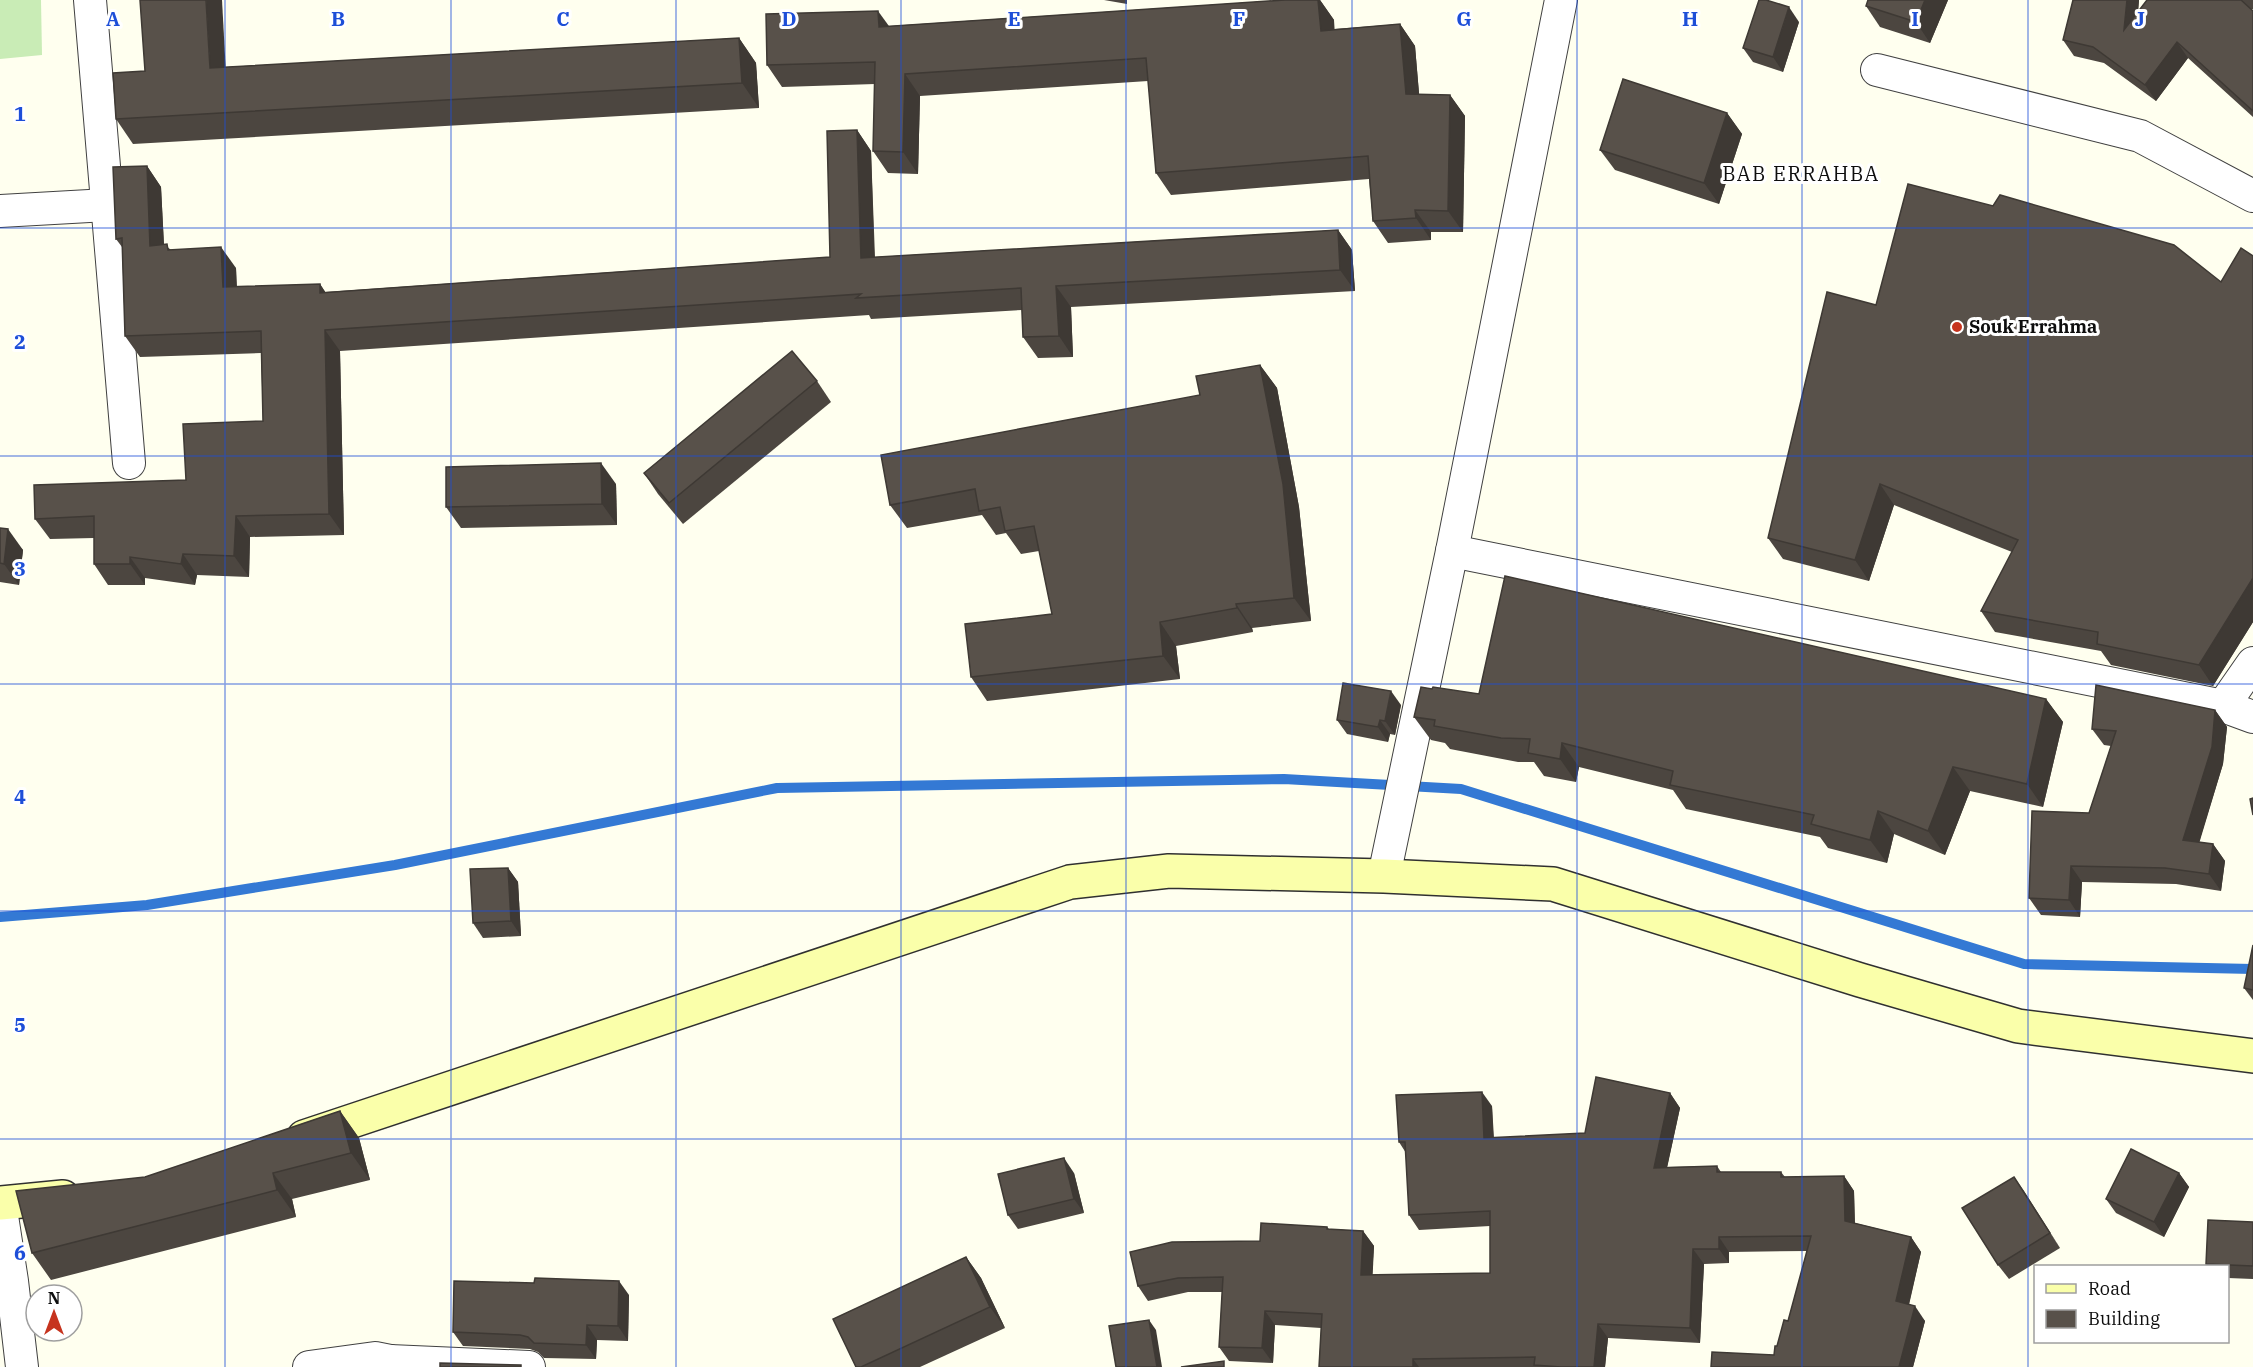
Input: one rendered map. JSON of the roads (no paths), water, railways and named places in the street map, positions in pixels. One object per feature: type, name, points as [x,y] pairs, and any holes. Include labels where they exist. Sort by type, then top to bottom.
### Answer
[{"type":"street","points":[[90,0],[129,463]]},
{"type":"street","points":[[1384,876],[1452,551],[1561,0]]},
{"type":"street","points":[[1877,70],[2140,136],[2253,196]]},
{"type":"street","points":[[0,211],[107,205]]},
{"type":"street","points":[[1452,551],[2223,706],[2253,717]]},
{"type":"street","points":[[2223,706],[2253,663]]},
{"type":"street","points":[[281,1144],[1070,882],[1169,871],[1384,876],[1553,884],[1870,984],[2018,1026],[2253,1056]]},
{"type":"street","points":[[22,1367],[0,1203],[90,1194]]},
{"type":"street","points":[[309,1367],[375,1358],[393,1364],[529,1367]]},
{"type":"waterway","points":[[0,917],[147,905],[395,865],[777,788],[1284,779],[1461,789],[2024,964],[2253,969]]},
{"type":"place","name":"Souk Errahma","points":[[1957,327]]},
{"type":"district","name":"BAB ERRAHBA","points":[[1801,174]]}]
